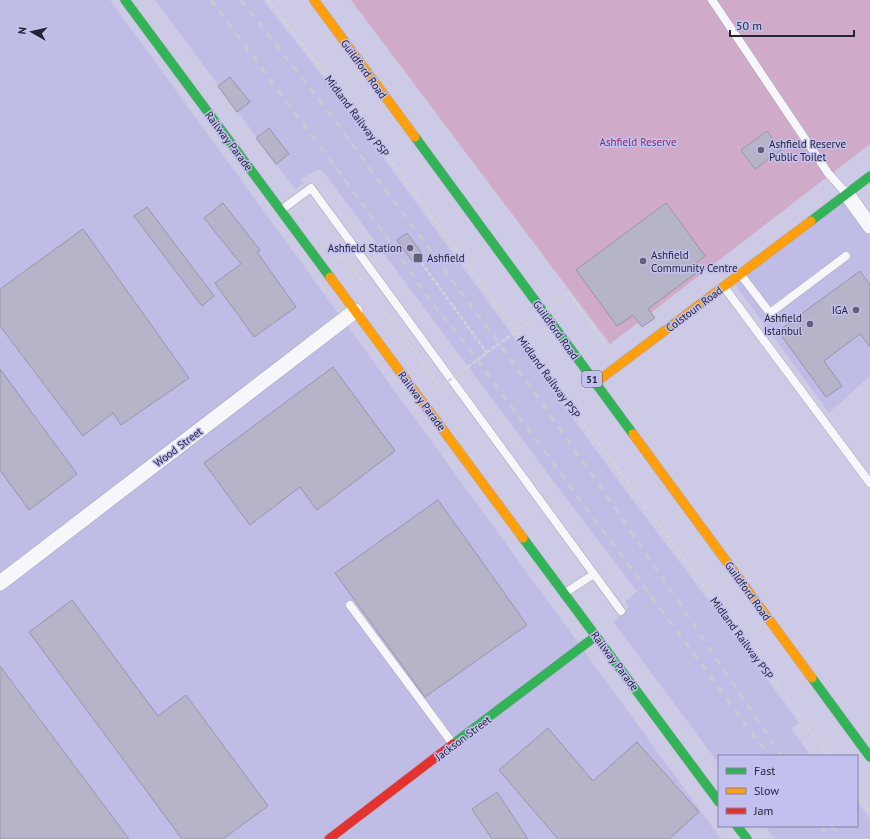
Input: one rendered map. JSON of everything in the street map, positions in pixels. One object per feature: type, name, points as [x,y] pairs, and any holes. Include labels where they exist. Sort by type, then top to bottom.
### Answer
[{"type":"main road","name":"Railway Parade","points":[[125,0],[718,801]]},
{"type":"main road","name":"Guildford Road","points":[[314,0],[870,757]]},
{"type":"main road","name":"Colstoun Road","points":[[595,383],[870,176]]},
{"type":"main road","name":"Jackson Street","points":[[329,839],[596,636]]},
{"type":"main road","points":[[738,827],[747,839]]},
{"type":"street","points":[[847,194],[870,226]]},
{"type":"street","name":"Wood Street","points":[[0,583],[355,311]]},
{"type":"lane","points":[[712,0],[828,173],[847,194]]},
{"type":"lane","points":[[281,210],[311,188],[621,611]]},
{"type":"lane","points":[[740,274],[770,313],[846,256]]},
{"type":"lane","points":[[724,287],[870,483]]},
{"type":"lane","points":[[564,593],[594,574]]},
{"type":"lane","points":[[350,605],[454,744]]},
{"type":"path","name":"Midland Railway PSP","points":[[268,0],[354,111],[828,755]]},
{"type":"path","points":[[418,258],[487,353]]},
{"type":"path","points":[[386,313],[440,388],[569,293],[610,351]]},
{"type":"path","points":[[858,795],[870,812]]},
{"type":"shaded area","points":[[0,0],[110,0],[721,839],[0,839]]},
{"type":"shaded area","points":[[155,0],[263,0],[342,101],[617,479],[799,723],[791,729],[810,755],[718,755],[718,763],[614,623],[618,616],[629,608],[625,602],[637,591],[559,489],[325,174],[320,170],[316,170],[301,179],[303,183],[295,189]]},
{"type":"shaded area","points":[[847,194],[870,226],[870,376],[829,413],[732,280]]},
{"type":"shaded area","points":[[858,802],[870,819],[870,839],[775,839],[766,827],[858,827]]},
{"type":"green space","name":"Ashfield Reserve","points":[[351,0],[870,0],[870,144],[610,344]]},
{"type":"building","points":[[230,77],[250,102],[237,112],[218,86]]},
{"type":"building","points":[[269,128],[289,154],[276,164],[256,138]]},
{"type":"building","name":"Ashfield Reserve Public Toilet","points":[[767,131],[781,150],[755,169],[741,150]]},
{"type":"building","points":[[223,203],[260,250],[257,252],[296,307],[254,337],[215,283],[241,264],[204,218]]},
{"type":"building","name":"Ashfield Community Centre","points":[[666,203],[705,256],[691,267],[696,273],[648,309],[655,318],[642,327],[633,315],[617,326],[576,270]]},
{"type":"building","points":[[147,207],[214,296],[202,306],[134,216]]},
{"type":"building","points":[[83,229],[189,378],[121,425],[113,413],[83,436],[0,326],[0,289]]},
{"type":"building","name":"Ashfield Station","points":[[407,233],[423,255],[413,262],[397,240]]},
{"type":"building","points":[[860,271],[870,285],[870,347],[860,334],[824,361],[842,386],[826,397],[778,331]]},
{"type":"building","points":[[333,367],[395,451],[317,510],[300,487],[250,525],[204,463]]},
{"type":"building","points":[[0,369],[77,474],[29,510],[0,470]]},
{"type":"building","points":[[438,500],[527,625],[425,697],[335,573]]},
{"type":"building","points":[[72,600],[158,716],[186,695],[268,806],[223,839],[182,839],[29,632]]},
{"type":"building","points":[[0,666],[129,839],[0,839]]},
{"type":"building","points":[[548,728],[593,781],[637,742],[699,812],[669,839],[558,839],[499,770]]},
{"type":"building","points":[[497,792],[528,839],[492,839],[472,809]]},
{"type":"railway","points":[[211,0],[365,207],[430,300],[461,338],[768,755]]},
{"type":"railway","points":[[241,0],[324,106],[520,372],[605,493],[781,755]]},
{"type":"railway","points":[[822,827],[830,839]]},
{"type":"railway","points":[[833,827],[841,839]]},
{"type":"traffic: fast","points":[[125,0],[330,277]]},
{"type":"traffic: fast","points":[[415,137],[633,434]]},
{"type":"traffic: fast","points":[[811,221],[870,176]]},
{"type":"traffic: fast","points":[[523,538],[718,801]]},
{"type":"traffic: fast","points":[[453,744],[596,636]]},
{"type":"traffic: fast","points":[[812,678],[870,757]]},
{"type":"traffic: fast","points":[[738,827],[747,839]]},
{"type":"traffic: slow","points":[[314,0],[415,137]]},
{"type":"traffic: slow","points":[[595,383],[811,221]]},
{"type":"traffic: slow","points":[[330,277],[523,538]]},
{"type":"traffic: slow","points":[[633,434],[812,678]]},
{"type":"traffic: jam","points":[[329,839],[453,744]]},
{"type":"place","name":"Ashfield Reserve Public Toilet","points":[[761,150]]},
{"type":"place","name":"Ashfield Station","points":[[410,248]]},
{"type":"place","name":"Ashfield","points":[[418,258]]},
{"type":"place","name":"Ashfield Community Centre","points":[[643,261]]},
{"type":"place","name":"IGA","points":[[856,310]]},
{"type":"place","name":"Ashfield Istanbul","points":[[810,324]]}]
